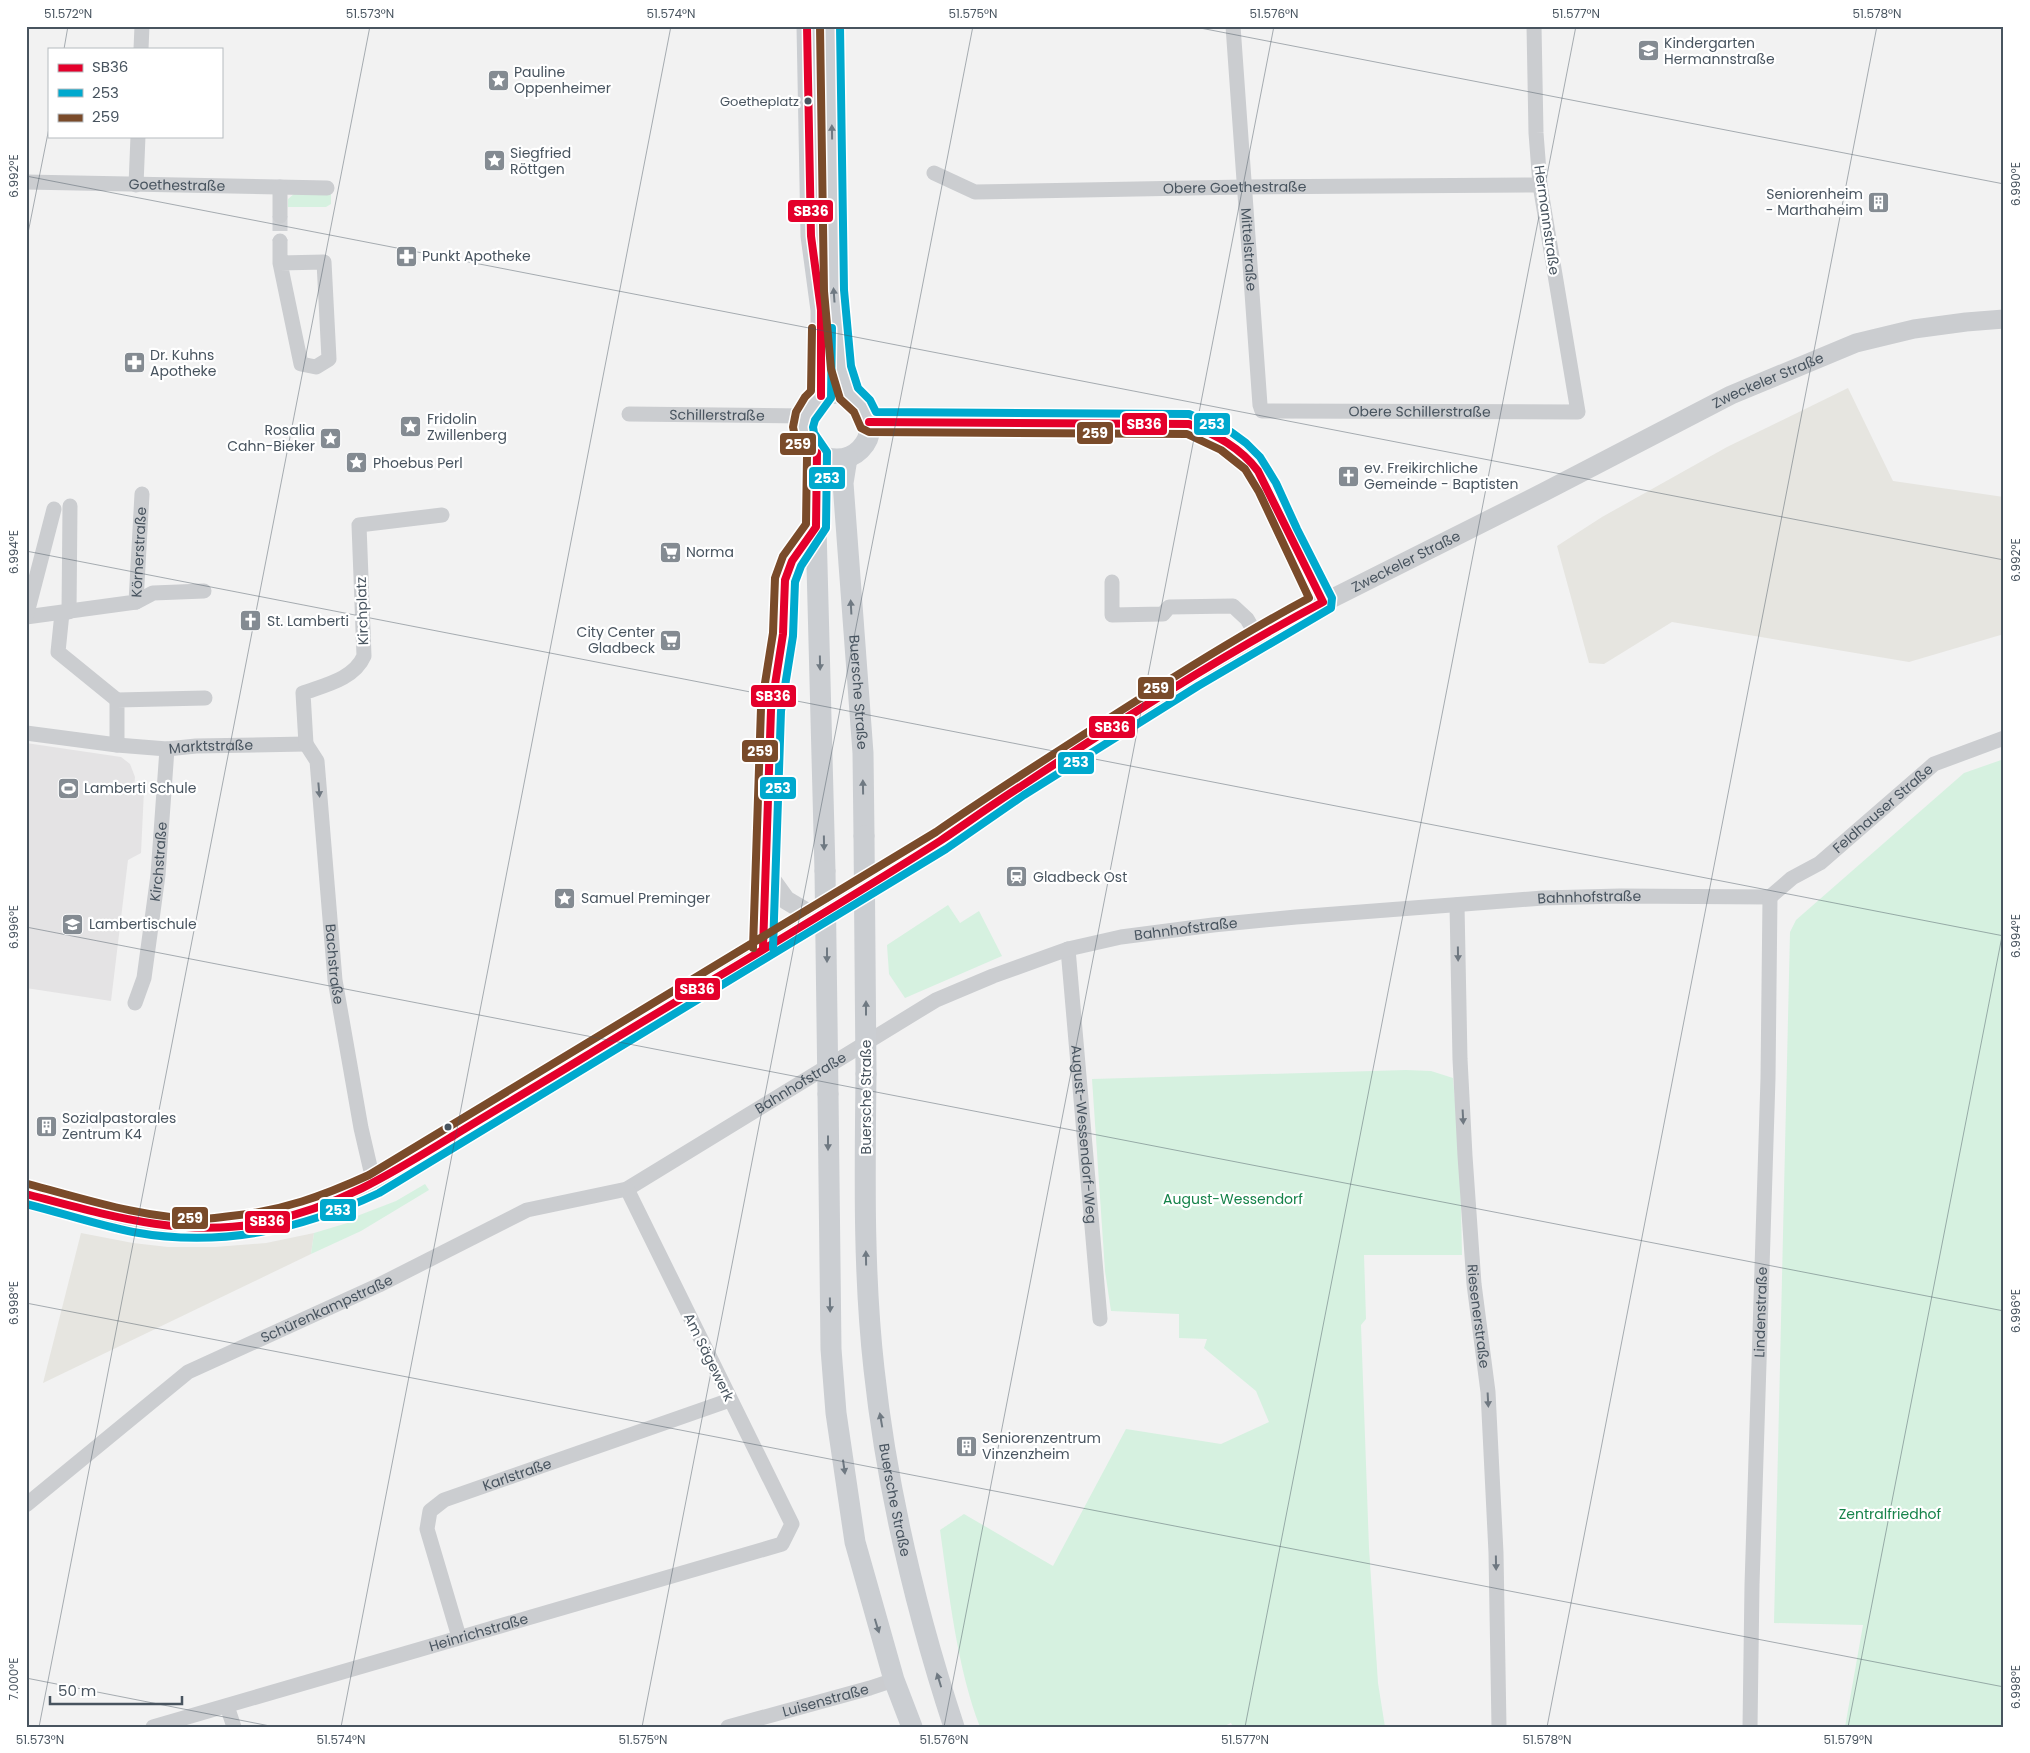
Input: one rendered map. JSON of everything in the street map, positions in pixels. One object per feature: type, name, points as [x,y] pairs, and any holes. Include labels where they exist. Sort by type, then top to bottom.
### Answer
[{"type":"main road","points":[[807,26],[811,236],[821,310],[821,396]]},
{"type":"main road","points":[[830,26],[834,291],[841,368],[849,394]]},
{"type":"main road","points":[[831,392],[849,394],[865,407],[870,422],[870,433],[865,445],[857,453],[847,458],[828,458],[817,453],[805,437],[803,427],[805,416],[813,403],[821,396],[831,392]]},
{"type":"main road","points":[[817,453],[816,527],[825,871],[831,1340],[836,1413],[855,1542],[874,1615],[894,1680],[912,1727]]},
{"type":"main road","name":"Buersche Straße","points":[[847,458],[843,483],[863,753],[866,1261],[874,1369],[894,1496],[913,1584],[954,1727]]},
{"type":"street","points":[[141,48],[142,26]]},
{"type":"street","name":"Mittelstraße","points":[[1233,26],[1260,405],[1262,411]]},
{"type":"street","name":"Hermannstraße","points":[[1534,26],[1536,133],[1540,185],[1578,412]]},
{"type":"street","points":[[136,185],[138,138]]},
{"type":"street","name":"Obere Goethestraße","points":[[934,173],[975,192],[1244,187],[1540,185]]},
{"type":"street","name":"Goethestraße","points":[[26,182],[327,188]]},
{"type":"street","points":[[280,187],[280,216]]},
{"type":"street","points":[[280,241],[280,263],[301,364],[316,367],[330,359],[324,262],[280,263]]},
{"type":"street","name":"Zweckeler Straße","points":[[26,1194],[135,1222],[201,1229],[263,1223],[303,1213],[337,1201],[374,1184],[941,840],[1019,787],[1184,682],[1323,602],[1544,492],[1731,395],[1794,368],[1856,343],[1914,330],[1966,322],[2004,319]]},
{"type":"street","name":"Obere Schillerstraße","points":[[1262,411],[1578,412]]},
{"type":"street","name":"Schillerstraße","points":[[628,414],[805,416]]},
{"type":"street","points":[[870,422],[1189,424],[1210,432],[1221,437],[1247,457],[1264,481],[1303,565],[1323,602]]},
{"type":"street","name":"Körnerstraße","points":[[54,509],[26,617],[136,602],[142,494]]},
{"type":"street","points":[[70,506],[65,612],[58,652],[117,700],[205,698]]},
{"type":"street","name":"Kirchplatz","points":[[306,744],[303,693],[353,672],[360,665],[364,656],[359,525],[442,515]]},
{"type":"street","points":[[763,948],[771,710],[783,634],[785,580],[792,561],[816,527]]},
{"type":"street","points":[[1112,582],[1112,615],[1163,614],[1169,606],[1233,606],[1247,619],[1258,638]]},
{"type":"street","points":[[136,602],[153,593],[204,590]]},
{"type":"street","points":[[117,700],[117,745]]},
{"type":"street","name":"Marktstraße","points":[[26,732],[117,745],[167,749],[196,746],[306,744]]},
{"type":"street","name":"Feldhauser Straße","points":[[1770,897],[1792,878],[1820,863],[1934,764],[2004,738]]},
{"type":"street","name":"Bachstraße","points":[[306,744],[316,762],[335,980],[361,1128],[374,1184]]},
{"type":"street","name":"Kirchstraße","points":[[135,1003],[144,978],[158,874],[167,749]]},
{"type":"street","points":[[766,872],[786,900],[813,916]]},
{"type":"street","name":"Bahnhofstraße","points":[[660,1170],[936,1000],[993,976],[1068,949],[1121,937],[1213,924],[1543,898],[1649,896],[1770,897]]},
{"type":"street","name":"Lindenstraße","points":[[1750,1727],[1768,1068],[1770,897]]},
{"type":"street","name":"Riesenerstraße","points":[[1457,906],[1460,1060],[1465,1156],[1474,1284],[1489,1411],[1496,1553],[1499,1727]]},
{"type":"street","name":"August-Wessendorf-Weg","points":[[1068,949],[1100,1319]]},
{"type":"street","name":"Schürenkampstraße","points":[[26,1506],[188,1372],[379,1285],[527,1210],[627,1189],[660,1170]]},
{"type":"street","name":"Am Sägewerk","points":[[627,1189],[792,1524]]},
{"type":"street","name":"Karlstraße","points":[[459,1637],[427,1529],[430,1511],[444,1500],[730,1400]]},
{"type":"street","name":"Heinrichstraße","points":[[153,1727],[782,1544],[792,1524]]},
{"type":"street","name":"Luisenstraße","points":[[728,1727],[894,1680]]},
{"type":"street","points":[[227,1706],[234,1727]]},
{"type":"shaded area","points":[[1848,388],[1893,481],[2004,497],[2004,634],[1909,662],[1672,622],[1604,664],[1589,663],[1557,546],[1602,517],[1727,447]]},
{"type":"shaded area","name":"Lambertischule","points":[[26,743],[121,757],[130,764],[135,777],[134,790],[144,790],[141,853],[128,860],[111,1001],[26,988]]},
{"type":"shaded area","points":[[81,1233],[133,1243],[168,1247],[215,1247],[266,1243],[314,1233],[311,1254],[43,1383]]},
{"type":"green space","points":[[294,194],[331,194],[331,204],[326,207],[288,207],[288,199]]},
{"type":"green space","name":"Zentralfriedhof","points":[[2004,759],[2004,1727],[1845,1727],[1863,1625],[1774,1623],[1790,932],[1796,920],[1964,773]]},
{"type":"green space","points":[[948,905],[960,923],[979,911],[1002,956],[905,998],[889,974],[887,945]]},
{"type":"green space","name":"August-Wessendorf","points":[[1406,1070],[1431,1071],[1453,1078],[1460,1157],[1462,1255],[1364,1255],[1366,1319],[1361,1325],[1369,1548],[1378,1683],[1385,1727],[1233,1727],[1231,1723],[1222,1727],[980,1727],[965,1680],[940,1530],[964,1514],[1053,1566],[1126,1429],[1221,1444],[1269,1422],[1256,1391],[1204,1348],[1207,1339],[1179,1338],[1179,1314],[1111,1311],[1105,1271],[1092,1079]]},
{"type":"green space","points":[[425,1184],[429,1190],[361,1231],[311,1254],[314,1233],[354,1221],[357,1216],[396,1201]]},
{"type":"tunnel","points":[[280,216],[280,241]]},
{"type":"transit line","name":"SB36","points":[[807,26],[811,236],[821,310],[821,396]]},
{"type":"transit line","name":"259","points":[[28,1184],[135,1211],[179,1218],[205,1219],[250,1214],[302,1202],[369,1175],[936,832],[1034,766],[1177,675],[1309,598],[1259,492],[1245,469],[1221,450],[1187,434],[869,432],[861,428],[854,412],[840,399],[831,369],[824,291],[820,26]]},
{"type":"transit line","name":"253","points":[[26,1204],[133,1232],[197,1238],[259,1232],[289,1226],[319,1217],[379,1193],[946,849],[1024,795],[1198,686],[1331,608],[1332,598],[1276,483],[1260,457],[1231,432],[1189,414],[876,412],[870,400],[858,388],[851,366],[844,290],[840,26]]},
{"type":"transit line","name":"259","points":[[753,948],[761,708],[773,633],[775,578],[783,556],[806,524],[807,456],[796,441],[793,427],[796,412],[811,391],[812,328]]},
{"type":"transit line","name":"253","points":[[773,948],[781,711],[793,636],[795,582],[801,566],[826,528],[827,452],[814,433],[813,427],[815,420],[831,398],[832,328]]},
{"type":"transit line","name":"SB36","points":[[869,422],[1189,424],[1235,448],[1258,471],[1323,602]]},
{"type":"transit line","name":"SB36","points":[[763,948],[771,710],[783,634],[785,580],[792,561],[816,527],[817,453]]},
{"type":"transit line","name":"SB36","points":[[26,1194],[115,1217],[175,1226],[205,1228],[235,1227],[292,1216],[317,1208],[363,1188],[408,1163],[808,923],[940,841],[1132,714],[1246,645],[1323,602]]},
{"type":"place","name":"Kindergarten Hermannstraße","points":[[1648,51]]},
{"type":"place","name":"Pauline Oppenheimer","points":[[498,80]]},
{"type":"place","name":"Goetheplatz","points":[[808,101]]},
{"type":"place","name":"Siegfried Röttgen","points":[[494,161]]},
{"type":"place","name":"Seniorenheim - Marthaheim","points":[[1879,202]]},
{"type":"place","name":"Punkt Apotheke","points":[[406,256]]},
{"type":"place","name":"Dr. Kuhns Apotheke","points":[[134,363]]},
{"type":"place","name":"Fridolin Zwillenberg","points":[[411,427]]},
{"type":"place","name":"Rosalia Cahn-Bieker","points":[[331,438]]},
{"type":"place","name":"Phoebus Perl","points":[[357,463]]},
{"type":"place","name":"ev. Freikirchliche Gemeinde - Baptisten","points":[[1348,476]]},
{"type":"place","name":"Norma","points":[[670,552]]},
{"type":"place","name":"St. Lamberti","points":[[251,621]]},
{"type":"place","name":"City Center Gladbeck","points":[[671,640]]},
{"type":"place","name":"Lamberti Schule","points":[[68,788]]},
{"type":"place","name":"Gladbeck Ost","points":[[1017,877]]},
{"type":"place","name":"Samuel Preminger","points":[[565,898]]},
{"type":"place","name":"Lambertischule","points":[[73,924]]},
{"type":"place","name":"Sozialpastorales Zentrum K4","points":[[46,1126]]},
{"type":"place","name":"Seniorenzentrum Vinzenzheim","points":[[966,1446]]}]
